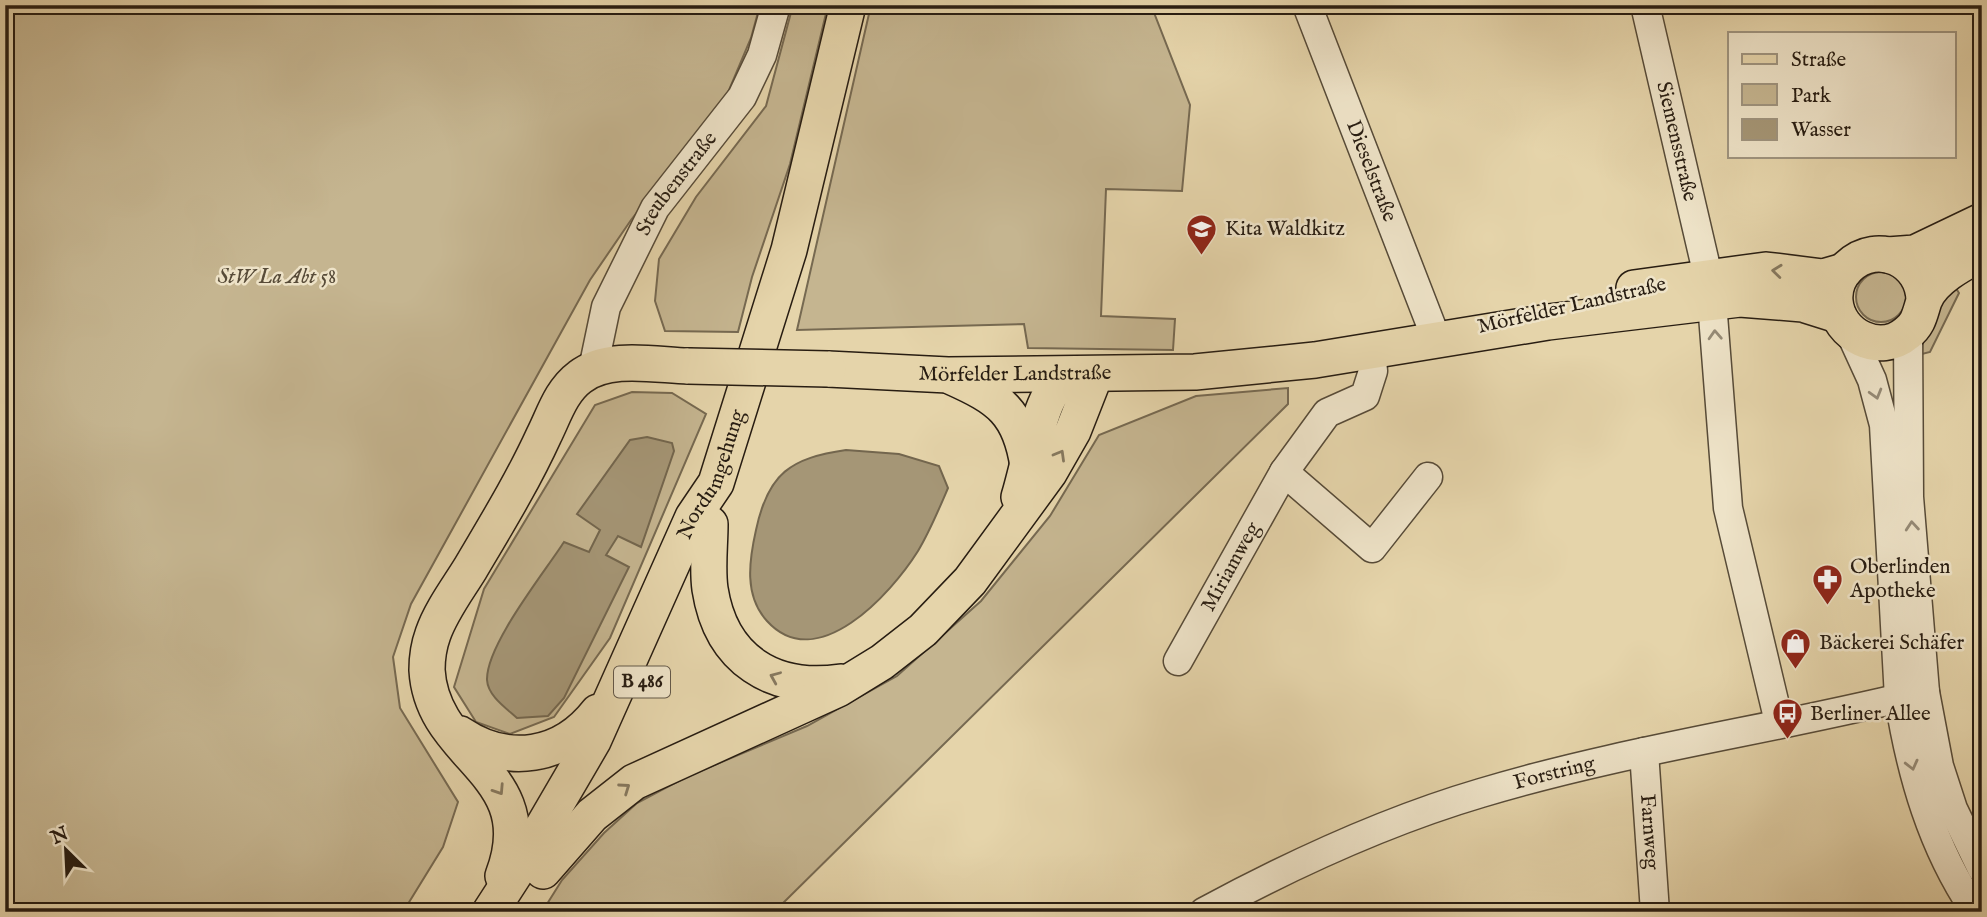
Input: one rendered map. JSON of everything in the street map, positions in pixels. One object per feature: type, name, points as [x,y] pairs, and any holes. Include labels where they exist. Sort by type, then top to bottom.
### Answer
[{"type":"main road","name":"Nordumgehung","points":[[489,912],[587,752],[621,683],[693,517],[716,483],[789,250],[848,5]]},
{"type":"main road","name":"Mörfelder Landstraße","points":[[1436,338],[1671,306],[1693,293],[1766,270],[1823,276],[1844,271],[1867,256],[1915,253],[1982,221]]},
{"type":"main road","points":[[1908,333],[1919,318],[1924,301],[1951,272],[1982,253]]},
{"type":"main road","points":[[1888,255],[1906,262],[1916,273],[1924,301]]},
{"type":"main road","points":[[1844,271],[1835,296],[1844,324]]},
{"type":"main road","name":"Mörfelder Landstraße","points":[[593,369],[623,364],[948,375],[1095,375],[1232,369],[1371,351],[1436,338],[1612,292],[1710,289],[1784,300],[1844,324],[1876,343],[1893,341],[1908,333]]},
{"type":"main road","points":[[489,912],[511,854],[510,814],[499,788],[454,737],[442,717],[430,687],[427,670],[433,634],[531,464],[564,394],[582,375],[593,369]]},
{"type":"main road","points":[[948,375],[986,392],[1010,413],[1024,437],[1028,469]]},
{"type":"main road","points":[[992,550],[1013,513],[1045,405],[1053,390],[1068,381],[1095,375]]},
{"type":"main road","points":[[543,871],[593,815],[634,782],[814,701],[864,674],[923,631],[992,550],[1055,463],[1073,431],[1095,375]]},
{"type":"main road","name":"B 486","points":[[515,912],[543,871],[639,688],[710,524],[716,483]]},
{"type":"main road","points":[[710,524],[709,587],[717,619],[733,647],[743,657],[778,680],[804,685],[843,682],[864,674]]},
{"type":"main road","points":[[442,717],[459,734],[492,751],[507,755],[541,752],[573,737],[588,725],[621,683]]},
{"type":"street","name":"Steubenstraße","points":[[593,369],[606,307],[655,208],[742,97],[762,55],[776,5]]},
{"type":"street","name":"Dieselstraße","points":[[1307,5],[1436,338]]},
{"type":"street","name":"Siemensstraße","points":[[1645,5],[1710,289],[1728,508],[1779,722]]},
{"type":"street","points":[[1844,324],[1872,380],[1884,425],[1904,561],[1912,695],[1906,740],[1923,804],[1951,869],[1976,912]]},
{"type":"street","points":[[1904,561],[1909,497],[1908,333]]},
{"type":"street","name":"Miriamweg","points":[[1178,661],[1284,472],[1327,413],[1365,396],[1373,370],[1371,351]]},
{"type":"street","points":[[1284,472],[1372,548],[1427,477]]},
{"type":"street","points":[[1912,695],[1946,788],[1982,869]]},
{"type":"street","name":"Forstring","points":[[1203,912],[1318,856],[1435,808],[1559,771],[1912,695]]},
{"type":"street","name":"Farnweg","points":[[1644,752],[1655,912]]},
{"type":"green space","name":"StW La Abt 58","points":[[5,5],[760,5],[751,38],[724,102],[631,220],[590,280],[411,604],[393,657],[400,708],[458,802],[443,847],[403,912],[5,912]]},
{"type":"green space","points":[[793,5],[828,5],[790,164],[752,277],[738,332],[665,331],[655,301],[659,259],[696,197],[766,106]]},
{"type":"green space","points":[[871,5],[1151,5],[1190,105],[1182,191],[1106,189],[1101,316],[1175,319],[1173,350],[1028,348],[1024,324],[797,330]]},
{"type":"green space","points":[[1881,272],[1899,279],[1906,297],[1899,315],[1881,322],[1863,315],[1856,297],[1863,279]]},
{"type":"green space","points":[[1954,285],[1959,293],[1930,352],[1922,354],[1932,317]]},
{"type":"green space","points":[[1288,388],[1288,404],[774,912],[542,912],[562,880],[604,833],[637,803],[686,777],[807,726],[897,676],[981,601],[1050,516],[1099,435],[1196,396]]},
{"type":"green space","points":[[632,392],[672,393],[706,414],[610,638],[554,717],[510,734],[476,722],[454,687],[484,589],[595,405]]},
{"type":"water","points":[[647,437],[672,443],[674,451],[641,547],[618,536],[606,555],[629,567],[564,698],[548,716],[517,718],[498,701],[488,686],[489,665],[496,648],[564,542],[589,552],[600,530],[577,514],[630,440]]},
{"type":"water","points":[[846,450],[899,454],[939,466],[948,488],[918,551],[906,569],[872,607],[851,623],[830,634],[808,639],[787,636],[767,621],[755,601],[752,589],[750,566],[761,511],[775,482],[785,472],[810,458]]},
{"type":"place","name":"Kita Waldkitz","points":[[1202,256]]},
{"type":"place","name":"Oberlinden Apotheke","points":[[1827,606]]},
{"type":"place","name":"Bäckerei Schäfer","points":[[1796,670]]},
{"type":"place","name":"Berliner Allee","points":[[1787,741]]}]
